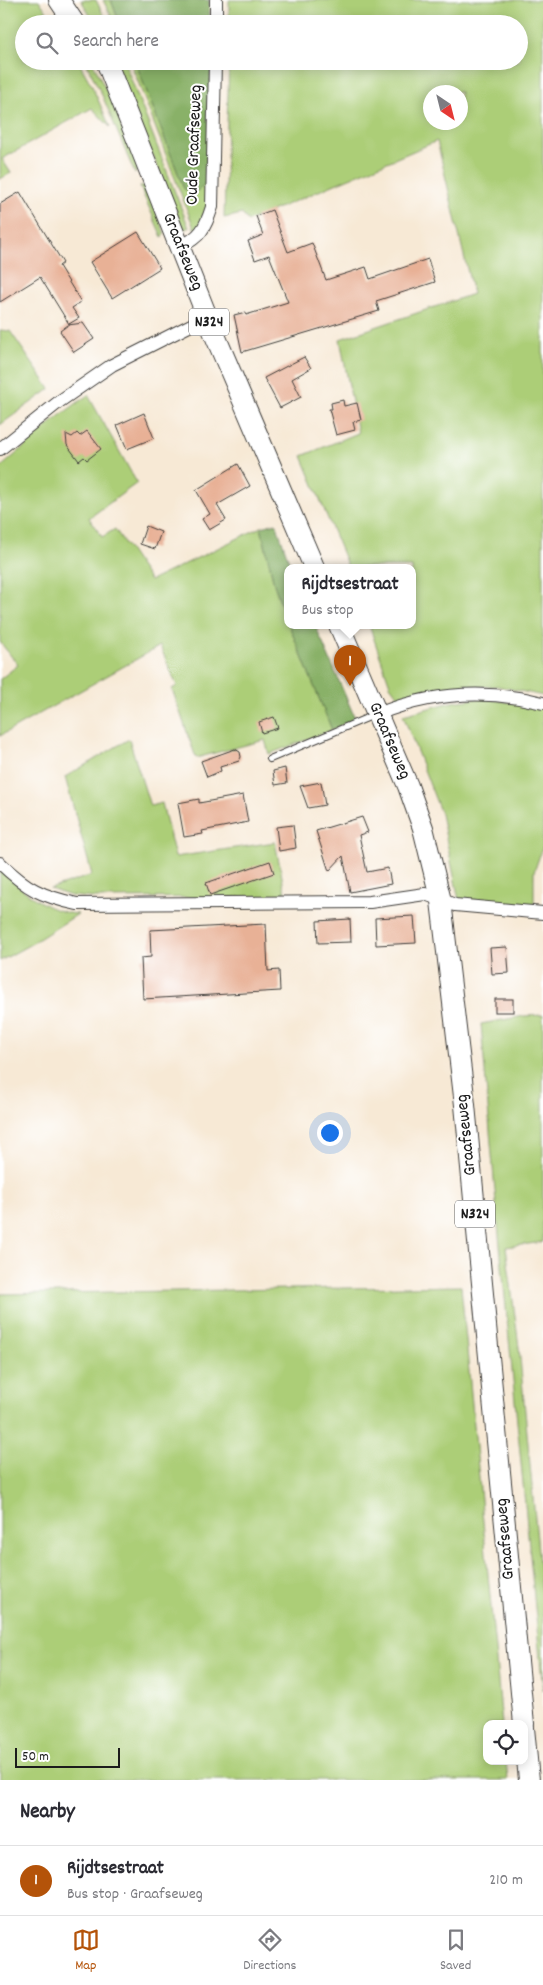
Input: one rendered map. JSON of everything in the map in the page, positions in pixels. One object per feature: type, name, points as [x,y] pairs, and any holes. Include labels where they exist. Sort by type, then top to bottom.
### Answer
[{"type":"main road","points":[[59,0],[69,15]]},
{"type":"main road","points":[[75,0],[84,15]]},
{"type":"main road","name":"Graafseweg","points":[[108,70],[208,319],[313,564]]},
{"type":"main road","name":"Graafseweg","points":[[341,629],[378,714],[423,828],[441,900],[466,1115],[524,1720]]},
{"type":"main road","points":[[528,1765],[529,1780]]},
{"type":"street","points":[[216,0],[216,15]]},
{"type":"street","name":"Oude Graafseweg","points":[[180,247],[196,239],[207,224],[212,207],[215,70]]},
{"type":"street","points":[[0,449],[60,401],[112,365],[195,323],[208,319]]},
{"type":"street","points":[[378,714],[407,704],[449,695],[475,693],[498,694],[543,703]]},
{"type":"street","points":[[0,863],[22,884],[41,894],[78,904],[370,902],[425,894],[455,905],[543,913]]},
{"type":"lane","points":[[270,759],[378,714]]},
{"type":"green space","points":[[0,0],[39,0],[49,15],[15,15],[15,70],[83,70],[110,127],[92,108],[2,159],[11,173],[0,179]]},
{"type":"green space","points":[[81,0],[96,0],[104,15],[90,15]]},
{"type":"green space","points":[[103,0],[111,0],[117,15],[110,15]]},
{"type":"green space","points":[[111,0],[209,0],[210,15],[117,15]]},
{"type":"green space","points":[[229,0],[543,0],[543,696],[497,686],[452,688],[399,697],[390,685],[370,629],[416,629],[416,564],[347,564],[302,456],[358,433],[340,339],[473,294],[437,141],[248,221],[242,214],[224,218],[229,70],[528,70],[528,15],[229,15]]},
{"type":"green space","points":[[90,70],[96,70],[113,104],[139,167],[135,174]]},
{"type":"green space","points":[[118,70],[128,70],[189,228],[183,229]]},
{"type":"green space","points":[[133,70],[138,70],[184,189],[208,183],[210,196],[199,228],[194,228]]},
{"type":"green space","points":[[138,70],[211,70],[208,183],[194,193],[184,189]]},
{"type":"green space","points":[[146,185],[165,234],[162,237],[140,187]]},
{"type":"green space","points":[[0,330],[10,331],[50,389],[0,425]]},
{"type":"green space","points":[[88,395],[137,483],[89,518],[102,537],[115,529],[150,581],[261,527],[274,584],[284,613],[284,629],[291,629],[332,730],[269,754],[265,740],[196,758],[172,689],[177,686],[160,646],[0,736],[0,679],[18,665],[0,642],[0,468],[58,417]]},
{"type":"green space","points":[[276,523],[290,564],[284,564],[284,612],[274,584],[261,527]]},
{"type":"green space","points":[[291,629],[317,629],[355,718],[332,730]]},
{"type":"green space","points":[[482,698],[543,708],[543,846],[534,872],[534,905],[459,900],[441,814],[403,715],[452,702]]},
{"type":"green space","points":[[129,739],[150,806],[162,803],[175,857],[275,842],[286,897],[94,898],[71,896],[50,889],[92,875],[65,777]]},
{"type":"green space","points":[[0,868],[35,899],[55,909],[78,914],[0,961]]},
{"type":"green space","points":[[543,1015],[543,1242],[506,1247],[519,1347],[543,1604],[543,1690],[497,1215],[481,1024],[524,1016]]},
{"type":"green space","points":[[461,1286],[502,1720],[483,1720],[483,1765],[506,1765],[508,1780],[0,1780],[0,1294]]},
{"type":"building","points":[[20,192],[63,263],[59,266],[81,302],[72,308],[79,318],[69,324],[40,277],[0,302],[0,204]]},
{"type":"building","points":[[272,210],[288,252],[312,243],[326,280],[366,267],[370,279],[428,259],[435,282],[376,301],[379,311],[242,352],[234,315],[246,312],[246,315],[288,302],[269,255],[255,260],[248,241],[263,235],[256,216]]},
{"type":"building","points":[[138,232],[160,268],[112,298],[90,262]]},
{"type":"building","points":[[83,323],[94,339],[74,352],[60,331],[68,325]]},
{"type":"building","points":[[304,357],[311,368],[292,379],[301,397],[280,408],[264,378]]},
{"type":"building","points":[[343,400],[344,406],[357,403],[361,420],[353,422],[355,430],[336,435],[329,409],[332,409],[331,403]]},
{"type":"building","points":[[144,413],[154,438],[127,449],[117,425]]},
{"type":"building","points":[[87,431],[101,449],[87,460],[84,457],[79,461],[67,445],[66,434],[72,437],[77,433],[80,436]]},
{"type":"building","points":[[238,464],[250,486],[217,505],[226,520],[209,530],[202,519],[210,514],[196,490]]},
{"type":"building","points":[[146,526],[161,532],[155,549],[140,544]]},
{"type":"building","points":[[274,717],[278,728],[262,733],[259,722]]},
{"type":"building","points":[[235,749],[240,752],[241,757],[239,761],[220,767],[221,771],[207,777],[201,761]]},
{"type":"building","points":[[285,768],[287,783],[275,785],[273,771]]},
{"type":"building","points":[[321,782],[325,805],[308,808],[300,786]]},
{"type":"building","points":[[243,795],[248,822],[202,831],[203,834],[184,837],[178,803],[199,799],[199,803]]},
{"type":"building","points":[[362,817],[368,832],[359,835],[367,872],[388,868],[391,884],[350,892],[343,856],[329,871],[316,831]]},
{"type":"building","points":[[293,825],[296,848],[279,851],[276,827]]},
{"type":"building","points":[[270,861],[274,873],[210,895],[206,883]]},
{"type":"building","points":[[414,916],[416,943],[376,945],[375,918]]},
{"type":"building","points":[[350,919],[351,942],[318,943],[317,921]]},
{"type":"building","points":[[266,924],[268,971],[279,970],[280,991],[143,999],[141,958],[151,957],[150,930]]},
{"type":"building","points":[[507,947],[509,973],[492,974],[490,948]]},
{"type":"building","points":[[495,999],[513,999],[513,1012],[495,1012]]},
{"type":"place","name":"Rijdtsestraat","points":[[350,686]]}]
